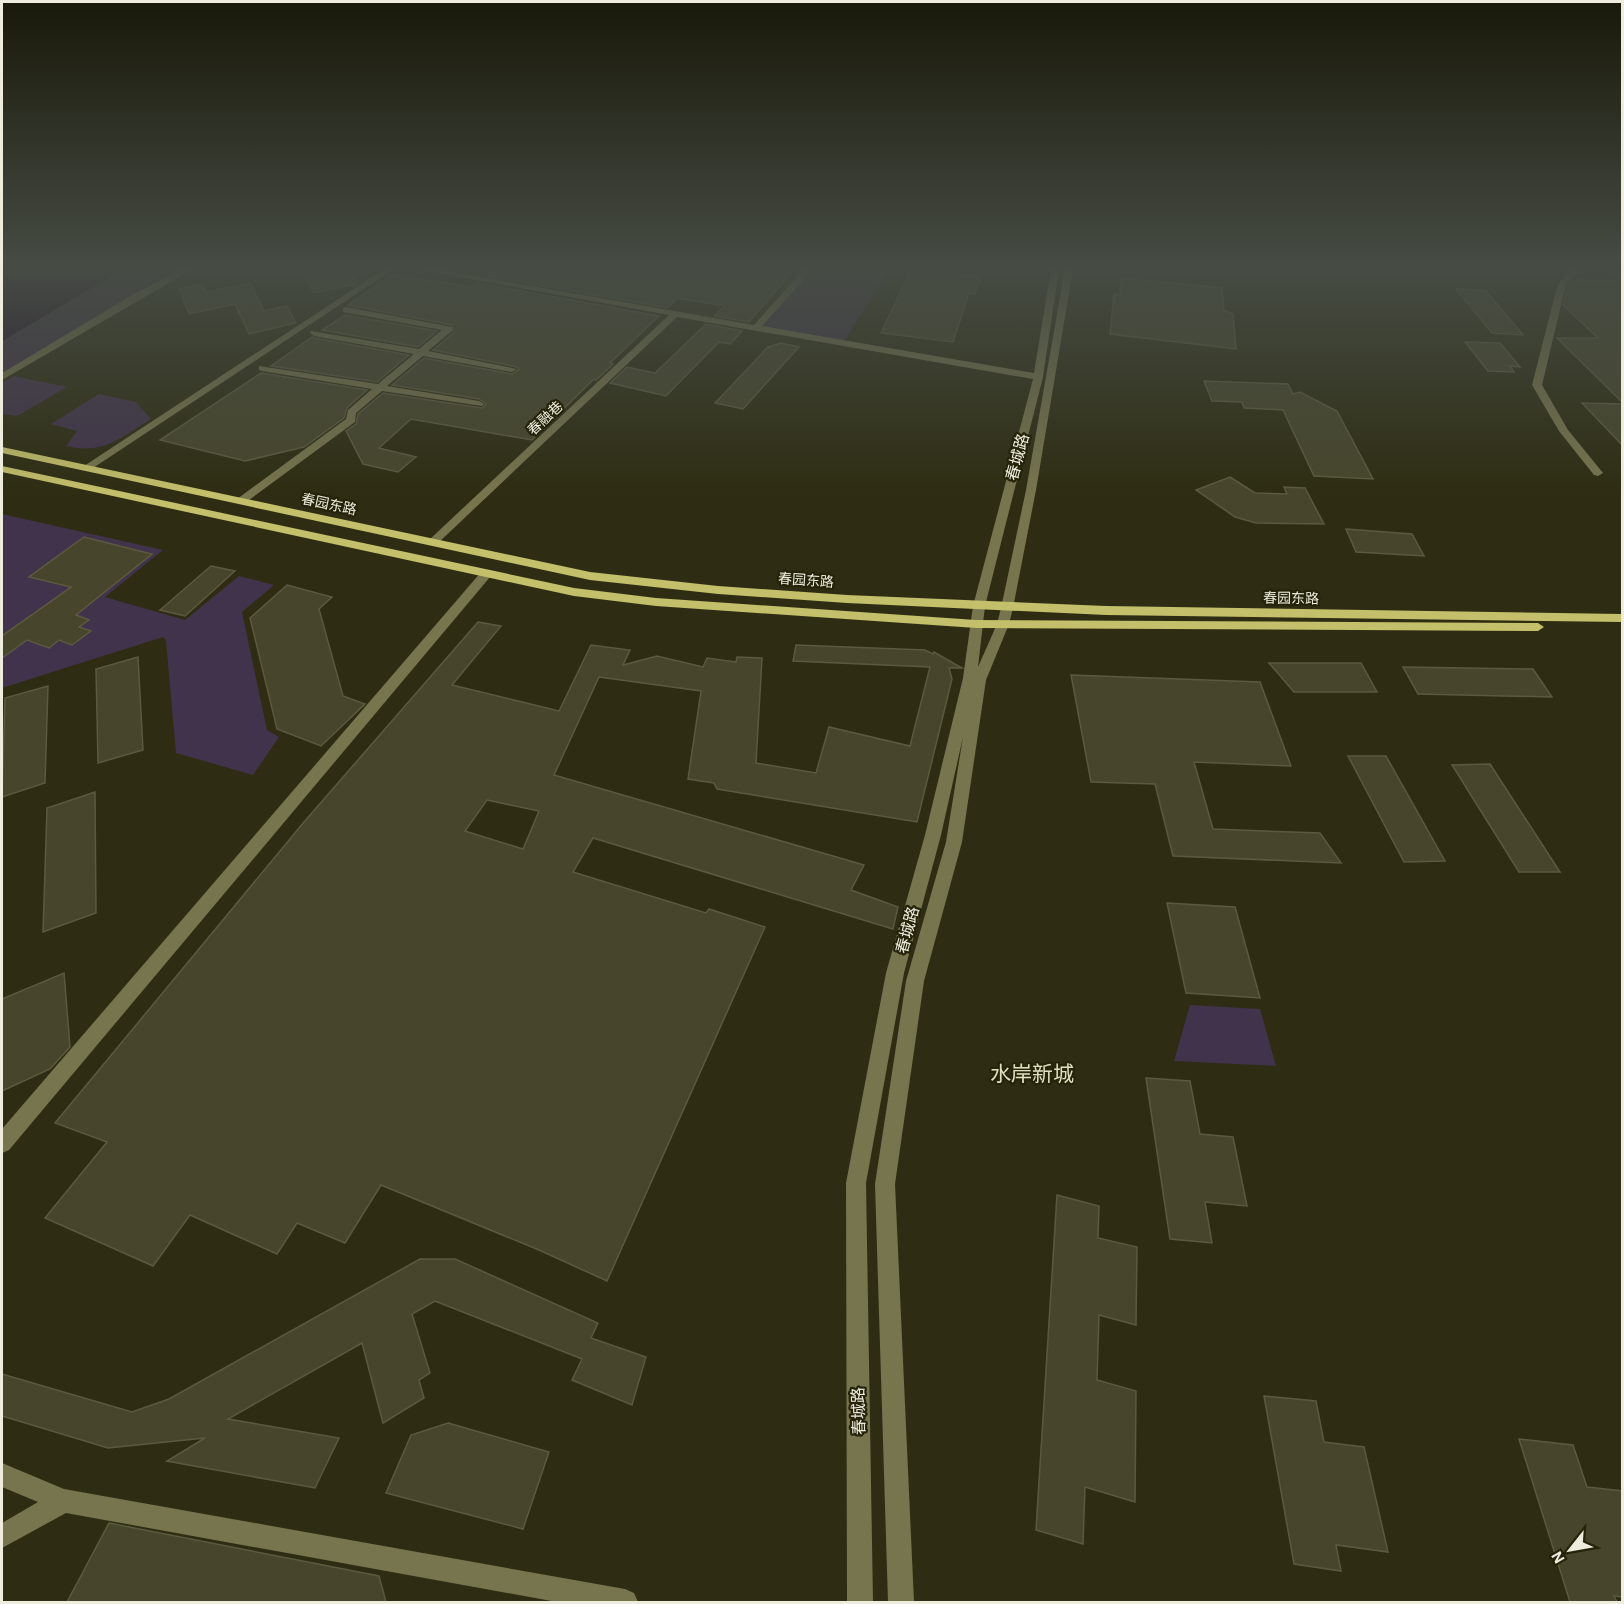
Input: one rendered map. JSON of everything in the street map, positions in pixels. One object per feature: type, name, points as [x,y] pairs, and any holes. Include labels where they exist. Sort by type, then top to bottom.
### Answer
[{"type":"main road","name":"春园东路","points":[[2,450],[591,576],[666,585],[1005,616],[1623,618]]},
{"type":"main road","name":"春园东路","points":[[2,469],[574,592],[656,602],[1005,616],[1623,628]]},
{"type":"street","points":[[4,375],[56,344]]},
{"type":"street","points":[[86,468],[276,344]]},
{"type":"street","points":[[376,344],[512,369]]},
{"type":"street","points":[[241,501],[351,420],[351,412],[431,344]]},
{"type":"street","name":"春融巷","points":[[433,542],[643,344]]},
{"type":"street","points":[[847,344],[1038,377]]},
{"type":"street","name":"春城路","points":[[860,1602],[856,1183],[895,973],[933,835],[970,678],[977,615],[1038,377],[1043,344]]},
{"type":"street","name":"春城路","points":[[901,1602],[885,1184],[915,981],[954,842],[979,680],[1005,616],[1031,490],[1056,344]]},
{"type":"street","points":[[1547,344],[1537,385],[1564,431],[1598,473]]},
{"type":"street","points":[[262,368],[479,404]]},
{"type":"street","points":[[2,1143],[486,574]]},
{"type":"street","points":[[2,1475],[64,1501],[625,1602]]},
{"type":"street","points":[[2,1536],[64,1501]]},
{"type":"shaded area","points":[[2,344],[57,344],[2,377]]},
{"type":"shaded area","points":[[14,376],[67,387],[17,416],[2,414],[2,383]]},
{"type":"shaded area","points":[[99,394],[136,402],[151,419],[102,446],[80,448],[66,446],[77,431],[51,424]]},
{"type":"shaded area","points":[[2,514],[163,550],[105,597],[185,620],[239,576],[274,585],[242,612],[267,730],[279,737],[253,775],[176,753],[166,641],[163,637],[2,688]]},
{"type":"shaded area","points":[[1190,1005],[1260,1009],[1276,1066],[1174,1061]]},
{"type":"building","points":[[302,344],[347,344],[409,355],[377,382],[271,366]]},
{"type":"building","points":[[400,344],[422,344],[418,347]]},
{"type":"building","points":[[440,344],[630,344],[610,363],[613,364],[596,380],[594,379],[532,440],[411,419],[379,448],[416,457],[398,472],[363,464],[346,431],[356,424],[358,414],[383,393],[482,408],[486,404],[479,399],[392,385],[424,358],[512,374],[519,370],[517,367],[433,350]]},
{"type":"building","points":[[685,344],[717,344],[666,396],[610,383],[627,367],[655,373]]},
{"type":"building","points":[[785,344],[799,347],[743,409],[715,403],[768,347]]},
{"type":"building","points":[[1193,344],[1236,344],[1236,349]]},
{"type":"building","points":[[1466,344],[1501,344],[1520,367],[1510,366],[1514,372],[1488,371]]},
{"type":"building","points":[[1563,344],[1623,344],[1623,403]]},
{"type":"building","points":[[261,373],[367,390],[347,408],[344,418],[304,447],[245,461],[160,440]]},
{"type":"building","points":[[1204,381],[1288,384],[1293,394],[1300,392],[1337,411],[1373,479],[1314,476],[1283,410],[1244,408],[1242,402],[1212,401]]},
{"type":"building","points":[[1582,403],[1623,404],[1623,446]]},
{"type":"building","points":[[1230,477],[1255,493],[1287,494],[1284,487],[1305,488],[1324,524],[1256,523],[1235,517],[1196,490]]},
{"type":"building","points":[[1346,529],[1412,534],[1424,556],[1356,552]]},
{"type":"building","points":[[84,537],[152,554],[76,615],[89,620],[79,627],[91,631],[72,645],[59,640],[49,648],[27,640],[2,658],[2,636],[71,587],[29,577]]},
{"type":"building","points":[[211,566],[235,571],[185,616],[160,610]]},
{"type":"building","points":[[287,585],[332,597],[319,609],[343,696],[365,704],[321,746],[277,729],[250,618]]},
{"type":"building","points":[[478,622],[501,626],[452,685],[559,711],[591,645],[630,650],[623,665],[657,656],[703,667],[707,658],[736,662],[737,657],[762,658],[756,763],[816,773],[829,727],[910,746],[930,667],[793,661],[796,645],[925,650],[933,654],[934,652],[962,668],[949,668],[952,679],[917,822],[717,789],[714,783],[688,779],[701,691],[599,677],[554,775],[864,865],[851,890],[898,907],[893,929],[593,838],[573,872],[706,913],[709,909],[765,927],[607,1281],[539,1250],[381,1185],[345,1243],[297,1223],[277,1254],[190,1215],[153,1266],[45,1218],[107,1142],[55,1123],[304,822]],"holes":[[[487,800],[539,811],[523,849],[465,831]]]},
{"type":"building","points":[[138,657],[143,750],[98,763],[96,669]]},
{"type":"building","points":[[1269,663],[1361,663],[1377,692],[1294,692]]},
{"type":"building","points":[[1403,667],[1533,669],[1552,697],[1418,694]]},
{"type":"building","points":[[1071,675],[1260,682],[1291,766],[1194,762],[1213,829],[1320,833],[1341,863],[1173,856],[1155,784],[1091,782]]},
{"type":"building","points":[[48,686],[45,783],[2,797],[5,698]]},
{"type":"building","points":[[1348,756],[1386,756],[1445,861],[1404,862]]},
{"type":"building","points":[[1490,764],[1560,872],[1519,872],[1452,765]]},
{"type":"building","points":[[95,792],[96,913],[43,932],[47,808]]},
{"type":"building","points":[[1167,903],[1235,907],[1260,998],[1186,993]]},
{"type":"building","points":[[64,973],[70,1047],[50,1069],[2,1091],[2,999]]},
{"type":"building","points":[[1146,1078],[1190,1081],[1200,1134],[1233,1137],[1247,1206],[1205,1202],[1212,1243],[1170,1239]]},
{"type":"building","points":[[1057,1195],[1099,1206],[1098,1238],[1137,1247],[1136,1325],[1099,1315],[1097,1380],[1136,1391],[1135,1502],[1085,1487],[1083,1544],[1036,1530]]},
{"type":"building","points":[[420,1259],[455,1259],[598,1323],[591,1338],[646,1357],[632,1405],[572,1380],[582,1359],[435,1301],[412,1314],[430,1373],[419,1380],[424,1398],[383,1423],[362,1343],[228,1419],[339,1438],[315,1488],[167,1461],[205,1438],[108,1448],[2,1416],[2,1374],[132,1412],[169,1399]]},
{"type":"building","points":[[1264,1396],[1316,1401],[1324,1442],[1364,1447],[1388,1552],[1336,1545],[1341,1571],[1294,1564]]},
{"type":"building","points":[[448,1423],[549,1452],[523,1529],[386,1493],[411,1435]]},
{"type":"building","points":[[1519,1439],[1573,1445],[1587,1487],[1623,1491],[1623,1597],[1614,1596],[1617,1602],[1570,1602]]},
{"type":"building","points":[[109,1523],[379,1576],[386,1602],[67,1602]]},
{"type":"district","name":"水岸新城","points":[[1032,1074]]}]
